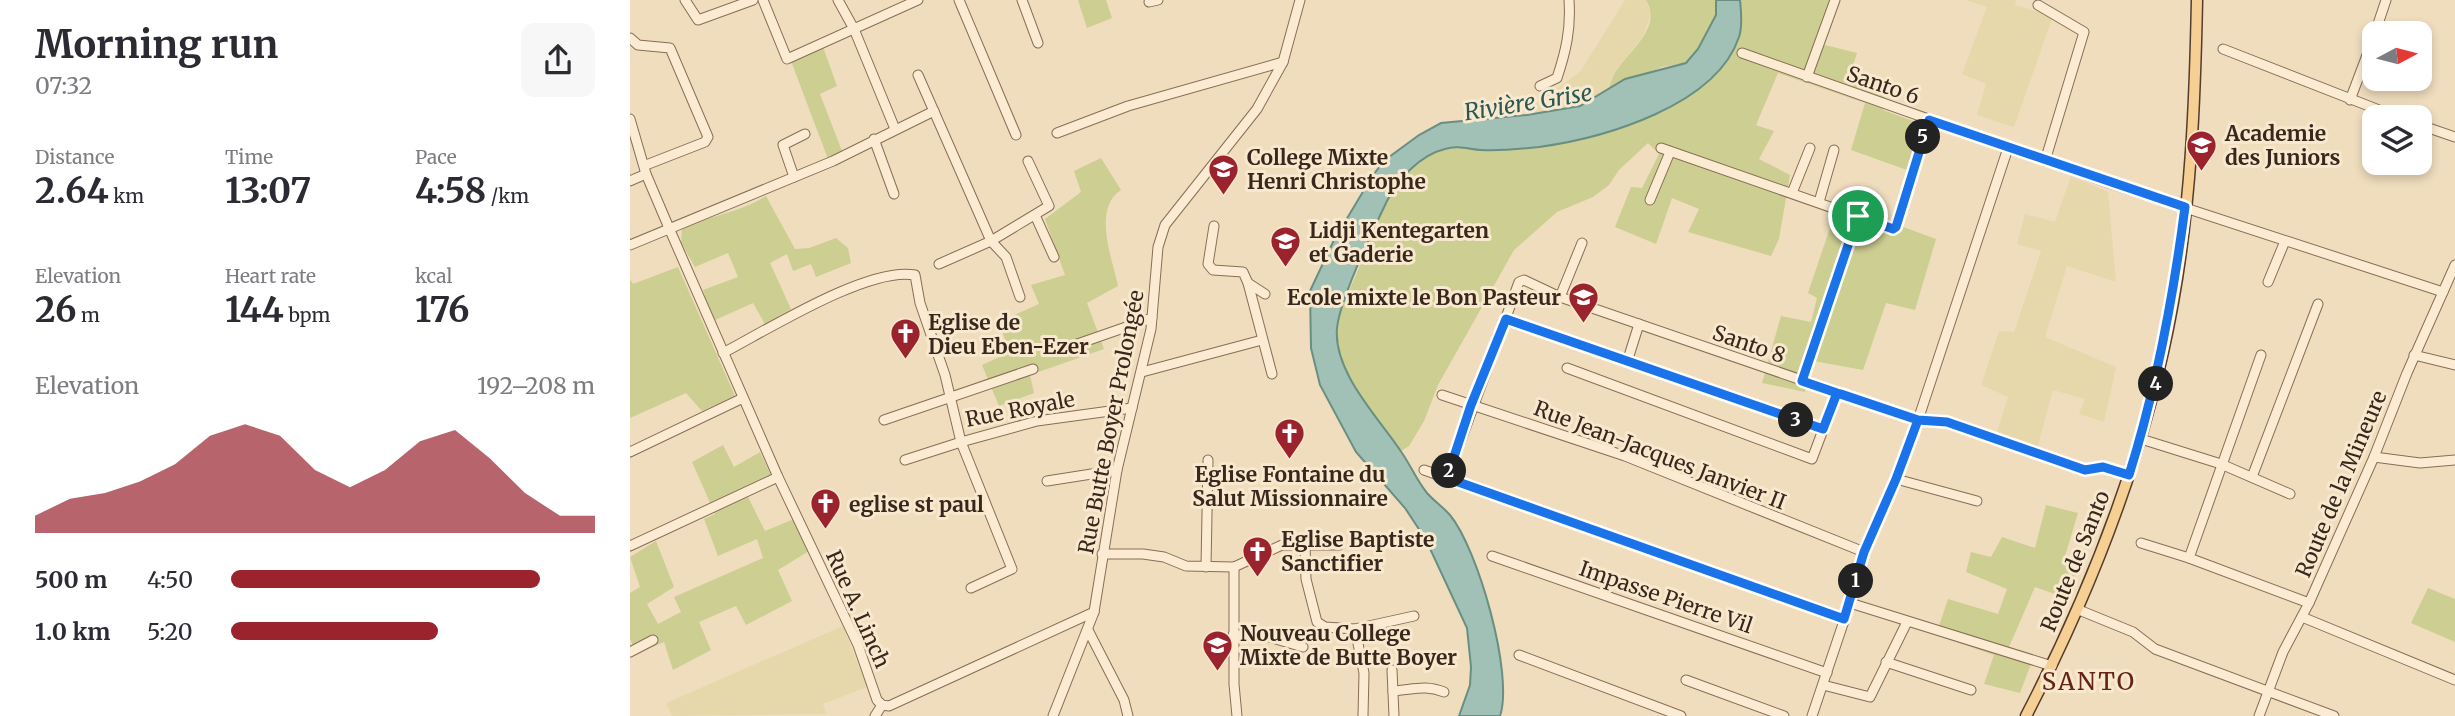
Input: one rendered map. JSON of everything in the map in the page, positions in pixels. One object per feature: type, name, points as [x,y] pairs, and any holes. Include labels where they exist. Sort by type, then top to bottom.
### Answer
[{"type":"main road","name":"Route de Santo","points":[[2026,716],[2079,610],[2141,439],[2169,321],[2185,207],[2197,0]]},
{"type":"street","points":[[685,0],[698,20],[753,0]]},
{"type":"street","points":[[763,0],[787,59],[918,0]]},
{"type":"street","points":[[838,0],[854,29],[895,129]]},
{"type":"street","points":[[959,0],[1016,135]]},
{"type":"street","points":[[1022,0],[1038,43]]},
{"type":"street","name":"Rue Butte Boyer Prolongée","points":[[1053,716],[1094,612],[1117,470],[1142,372],[1152,318],[1158,247],[1165,225],[1250,120],[1283,62],[1300,0]]},
{"type":"street","points":[[1540,86],[1556,78],[1564,57],[1571,30],[1569,0]]},
{"type":"street","points":[[1807,77],[1835,0]]},
{"type":"street","points":[[2379,21],[2386,0]]},
{"type":"street","points":[[2038,5],[2084,32],[2045,161]]},
{"type":"street","points":[[630,38],[638,45],[670,48],[708,137],[705,142],[646,170],[630,181]]},
{"type":"street","points":[[2222,49],[2364,105]]},
{"type":"street","name":"Santo 6","points":[[1742,53],[2045,161],[2443,292]]},
{"type":"street","points":[[1057,133],[1128,106],[1283,62]]},
{"type":"street","points":[[2350,100],[2362,68]]},
{"type":"street","points":[[918,75],[991,241],[1006,257],[1020,297]]},
{"type":"street","points":[[630,245],[794,177],[934,111]]},
{"type":"street","name":"Rue A. Linch","points":[[630,120],[668,228],[778,477],[858,645],[877,700],[882,705]]},
{"type":"street","points":[[1650,201],[1666,150],[1893,229],[1896,227],[1929,120]]},
{"type":"street","points":[[2432,129],[2455,137]]},
{"type":"street","points":[[794,177],[783,145],[805,134]]},
{"type":"street","points":[[874,139],[894,194]]},
{"type":"street","points":[[1792,193],[1810,148]]},
{"type":"street","points":[[1812,716],[1864,552],[1918,420],[2008,148]]},
{"type":"street","points":[[1819,202],[1834,150]]},
{"type":"street","points":[[939,264],[991,241],[1047,208],[1049,203],[1028,161]]},
{"type":"street","points":[[1035,215],[1054,257]]},
{"type":"street","points":[[1802,381],[1858,216]]},
{"type":"street","points":[[1214,226],[1208,264],[1213,270],[1243,272],[1272,374]]},
{"type":"street","points":[[2268,282],[2285,241]]},
{"type":"street","points":[[1560,297],[1582,243]]},
{"type":"street","name":"Route de la Mineure","points":[[2259,716],[2283,652],[2309,603],[2374,457],[2414,355],[2455,265]]},
{"type":"street","name":"Rue Royale","points":[[723,353],[818,304],[883,275],[915,275],[920,303],[961,442],[1037,421],[1132,408]]},
{"type":"street","name":"Santo 8","points":[[1506,319],[1521,281],[1527,280],[1560,297],[1918,420],[1947,422],[2085,470],[2103,467],[2129,475]]},
{"type":"street","points":[[1248,283],[1265,294]]},
{"type":"street","points":[[2252,477],[2318,304]]},
{"type":"street","points":[[1066,348],[1152,318]]},
{"type":"street","points":[[1447,478],[1471,405],[1506,319],[1628,359],[1823,429]]},
{"type":"street","points":[[1628,359],[1639,324]]},
{"type":"street","points":[[1142,372],[1262,340]]},
{"type":"street","points":[[2189,558],[2261,355]]},
{"type":"street","points":[[2414,355],[2455,365]]},
{"type":"street","points":[[884,420],[1033,369]]},
{"type":"street","points":[[1567,369],[1812,459],[1837,393]]},
{"type":"street","name":"Rue Jean-Jacques Janvier II","points":[[1441,395],[1625,456],[1864,552]]},
{"type":"street","points":[[630,452],[743,398]]},
{"type":"street","points":[[2141,439],[2221,464],[2290,494]]},
{"type":"street","points":[[905,460],[961,442],[1012,569],[971,588]]},
{"type":"street","points":[[2374,457],[2420,463],[2455,460]]},
{"type":"street","points":[[1206,567],[1208,460]]},
{"type":"street","points":[[1047,481],[1117,470]]},
{"type":"street","points":[[1424,470],[1844,619]]},
{"type":"street","points":[[630,546],[778,477]]},
{"type":"street","points":[[1896,479],[1977,501]]},
{"type":"street","points":[[2141,543],[2309,603]]},
{"type":"street","points":[[1102,554],[1143,554],[1164,557],[1186,566],[1234,567],[1282,545],[1339,545]]},
{"type":"street","points":[[1306,545],[1306,579],[1317,622],[1325,627],[1355,629],[1414,616]]},
{"type":"street","name":"Impasse Pierre Vil","points":[[1492,556],[1827,673]]},
{"type":"street","points":[[1234,567],[1233,635],[1237,716]]},
{"type":"street","points":[[1850,603],[2052,666]]},
{"type":"street","points":[[2079,610],[2133,632],[2155,649],[2334,716]]},
{"type":"street","points":[[875,716],[882,705],[889,705],[1094,612]]},
{"type":"street","points":[[2302,617],[2455,680]]},
{"type":"street","points":[[1823,685],[1870,697],[1907,622]]},
{"type":"street","points":[[1355,629],[1364,673],[1363,716]]},
{"type":"street","points":[[1088,631],[1124,700],[1128,716]]},
{"type":"street","points":[[1233,635],[1266,636],[1303,647]]},
{"type":"street","points":[[630,652],[653,640]]},
{"type":"street","points":[[1519,655],[1681,716]]},
{"type":"street","points":[[1886,662],[1971,690]]},
{"type":"street","points":[[1392,670],[1394,716]]},
{"type":"street","points":[[1686,680],[1784,716]]},
{"type":"street","points":[[1393,691],[1432,687],[1444,692]]},
{"type":"shaded area","points":[[1625,0],[1646,0],[1651,14],[1643,36],[1610,80],[1609,91],[1580,106],[1527,115],[1534,105],[1580,72]]},
{"type":"shaded area","points":[[1966,0],[2016,0],[2015,5],[2053,16],[2014,127],[1977,115],[1986,84],[1962,74],[1987,7]]},
{"type":"shaded area","points":[[2071,176],[2108,192],[2116,282],[2067,266],[2045,337],[2116,367],[2104,422],[2079,414],[2085,399],[2053,390],[2037,449],[1996,435],[2008,397],[1981,385],[1999,331],[2014,332],[2041,251],[2017,244],[2025,214],[2055,222]]},
{"type":"shaded area","points":[[843,626],[867,687],[823,704],[826,714],[672,716],[666,703]]},
{"type":"green space","points":[[1078,0],[1106,0],[1112,18],[1087,28]]},
{"type":"green space","points":[[1646,0],[1716,0],[1716,15],[1698,49],[1686,63],[1662,67],[1609,91],[1618,69],[1644,36],[1649,25],[1650,13]]},
{"type":"green space","points":[[1740,0],[1831,0],[1817,43],[1857,53],[1849,78],[1887,88],[1883,110],[1924,125],[1907,170],[1851,150],[1865,103],[1778,73],[1756,125],[1774,131],[1759,159],[1790,175],[1779,239],[1771,256],[1688,232],[1699,209],[1672,198],[1656,244],[1615,227],[1631,187],[1642,188],[1659,154],[1648,143],[1619,170],[1609,185],[1593,197],[1557,212],[1514,250],[1438,385],[1424,421],[1409,446],[1401,451],[1369,410],[1350,379],[1338,347],[1337,330],[1342,307],[1376,225],[1399,183],[1415,166],[1433,154],[1455,148],[1482,150],[1719,71],[1740,35]]},
{"type":"green space","points":[[823,47],[837,86],[820,94],[842,151],[828,159],[791,61]]},
{"type":"green space","points":[[1101,158],[1121,190],[1112,198],[1106,221],[1106,234],[1118,286],[1087,303],[1104,349],[1030,375],[1034,393],[999,406],[982,365],[1006,354],[1006,343],[999,322],[1039,304],[1031,285],[1065,275],[1045,219],[1081,192],[1074,171]]},
{"type":"green space","points":[[766,196],[795,249],[809,248],[836,238],[848,248],[851,263],[816,277],[811,264],[793,271],[787,254],[770,263],[791,309],[765,324],[753,303],[713,321],[703,290],[738,277],[728,253],[695,267],[681,243],[682,228],[746,206]]},
{"type":"green space","points":[[1854,209],[1936,239],[1915,310],[1886,303],[1863,370],[1814,361],[1805,392],[1762,383],[1781,316],[1811,322],[1817,298],[1808,293],[1832,222],[1848,226]]},
{"type":"green space","points":[[678,267],[735,396],[702,411],[686,393],[630,418],[630,279],[633,284]]},
{"type":"green space","points":[[723,445],[734,467],[760,452],[775,484],[748,497],[765,531],[794,519],[809,551],[778,570],[792,601],[746,625],[736,606],[699,622],[711,650],[673,670],[664,642],[637,654],[630,639],[630,593],[640,587],[630,557],[656,541],[674,587],[647,604],[658,624],[681,612],[674,597],[763,558],[757,539],[718,556],[704,519],[715,514],[692,462]]},
{"type":"green space","points":[[2046,505],[2078,513],[2065,556],[2081,562],[2066,598],[2035,587],[2009,647],[2034,656],[2020,693],[1984,684],[1994,655],[1936,635],[1948,599],[1998,614],[2007,589],[1966,572],[1971,552],[1991,557],[2002,537],[2035,548]]},
{"type":"green space","points":[[2428,588],[2455,599],[2455,642],[2411,623]]},
{"type":"water","points":[[1716,0],[1740,0],[1739,37],[1726,61],[1707,82],[1683,100],[1625,126],[1565,143],[1517,149],[1450,148],[1436,152],[1419,162],[1397,184],[1387,201],[1344,300],[1337,328],[1342,362],[1360,395],[1402,453],[1423,488],[1450,515],[1461,532],[1472,555],[1491,613],[1502,672],[1503,697],[1500,716],[1459,716],[1470,685],[1467,628],[1426,540],[1405,508],[1356,452],[1320,385],[1311,348],[1310,291],[1334,240],[1373,175],[1385,160],[1419,135],[1441,123],[1527,115],[1580,106],[1625,79],[1686,63],[1698,49],[1716,15]]},
{"type":"place","name":"Academie des Juniors","points":[[2202,172]]},
{"type":"place","name":"College Mixte Henri Christophe","points":[[1224,196]]},
{"type":"place","name":"Lidji Kentegarten et Gaderie","points":[[1286,269]]},
{"type":"place","name":"Ecole mixte le Bon Pasteur","points":[[1584,324]]},
{"type":"place","name":"Eglise de Dieu Eben-Ezer","points":[[905,361]]},
{"type":"place","name":"Eglise Fontaine du Salut Missionnaire","points":[[1290,461]]},
{"type":"place","name":"eglise st paul","points":[[826,531]]},
{"type":"place","name":"Eglise Baptiste Sanctifier","points":[[1258,578]]},
{"type":"place","name":"Nouveau College Mixte de Butte Boyer","points":[[1217,672]]},
{"type":"district","name":"SANTO","points":[[2089,681]]},
{"type":"route","points":[[1858,216],[1802,381],[1918,420],[1864,552],[1844,619],[1447,478],[1471,405],[1506,319],[1628,359],[1823,429],[1837,393],[1918,420],[1947,422],[2085,470],[2103,467],[2129,475],[2154,394],[2174,298],[2185,207],[1929,120],[1895,229],[1858,216]]},
{"type":"water label","name":"Rivière Grise","points":[[1528,102]]}]
